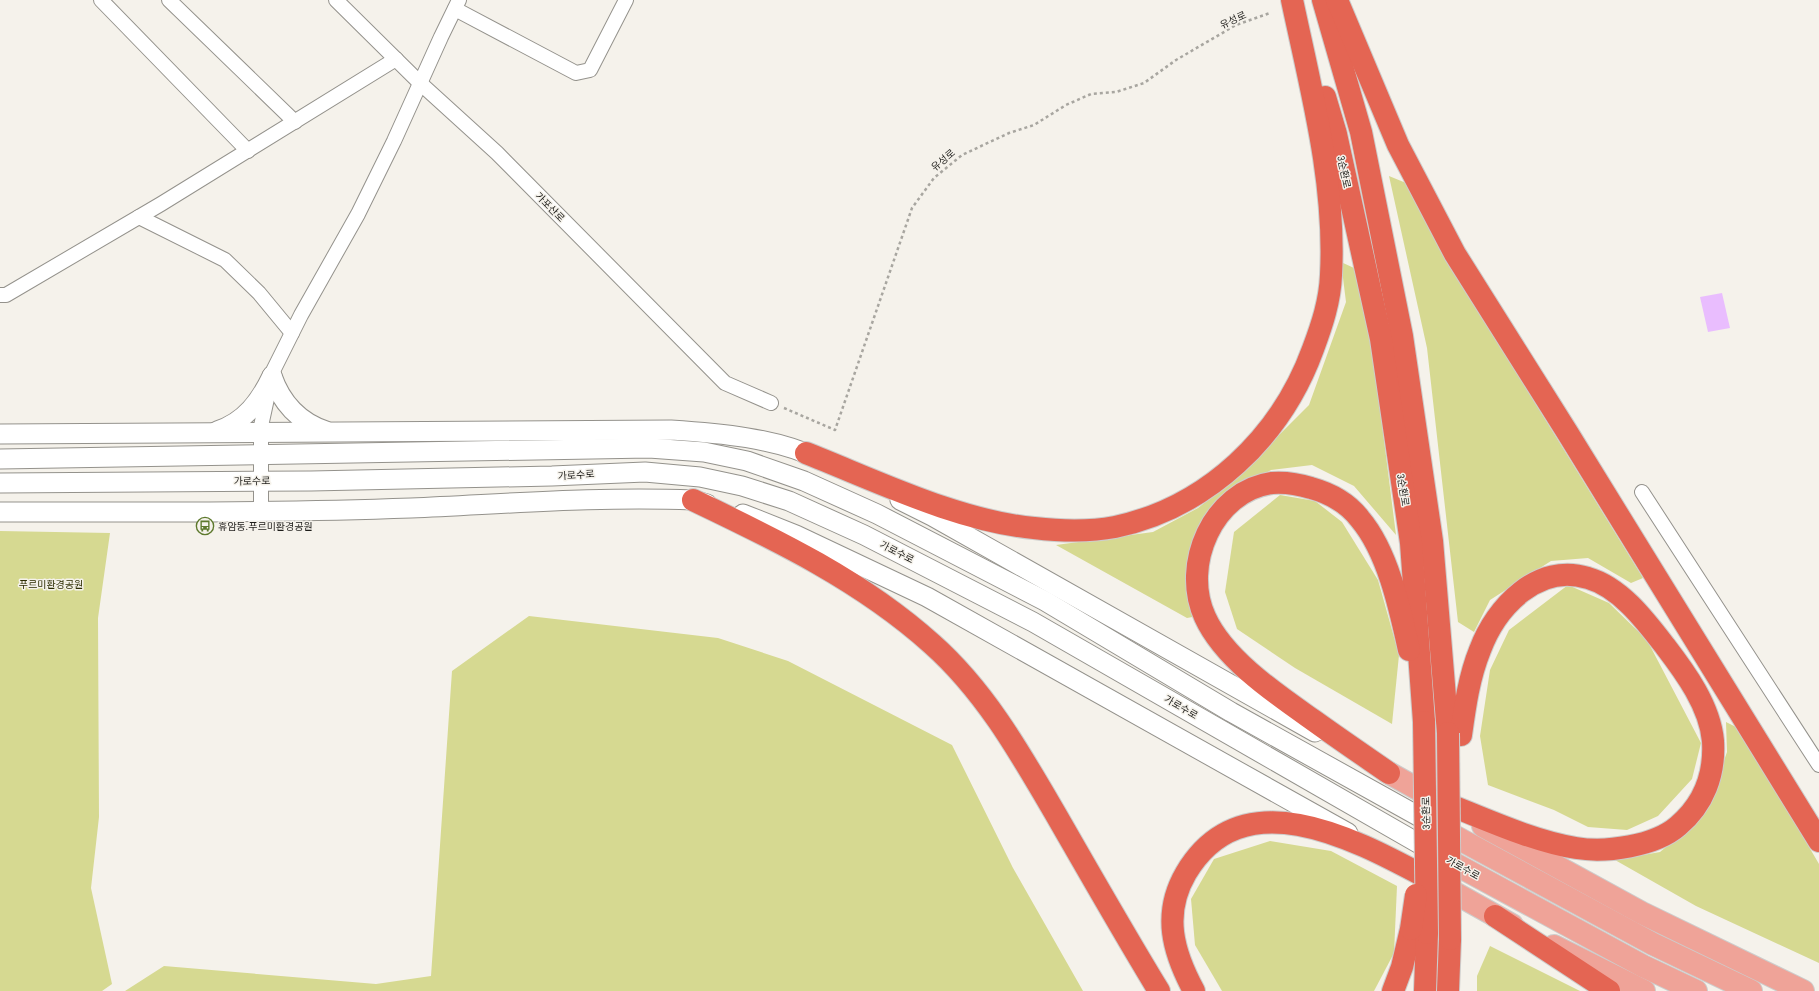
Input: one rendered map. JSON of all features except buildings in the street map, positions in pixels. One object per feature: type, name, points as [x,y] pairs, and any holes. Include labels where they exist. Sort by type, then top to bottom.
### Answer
[{"type":"highway","points":[[806,453],[920,498],[978,518],[1016,526],[1064,530],[1114,527],[1148,518],[1180,504],[1219,479],[1238,464],[1254,448],[1274,423],[1302,377],[1322,322],[1327,304],[1331,278],[1332,220],[1328,187],[1292,0]]},
{"type":"highway","name":"3순환로","points":[[1296,0],[1336,134],[1380,339],[1411,543],[1424,722],[1443,870],[1456,939]]},
{"type":"highway","points":[[1323,0],[1362,132],[1402,336],[1432,541],[1454,734]]},
{"type":"highway","points":[[1337,0],[1398,145],[1455,254],[1567,432],[1819,841]]},
{"type":"highway","points":[[1388,773],[1292,705],[1251,673],[1227,650],[1205,617],[1197,588],[1198,563],[1205,537],[1216,518],[1228,505],[1258,487],[1273,483],[1293,484],[1328,494],[1348,507],[1359,517],[1376,542],[1393,589],[1407,641],[1424,722]]},
{"type":"highway","points":[[693,500],[774,539],[821,564],[860,589],[933,644],[958,670],[1008,735],[1159,991]]},
{"type":"highway","points":[[1393,991],[1402,967],[1419,931],[1438,829],[1454,734],[1480,650],[1497,616],[1518,595],[1540,580],[1557,576],[1576,576],[1592,580],[1622,598],[1655,633],[1681,668],[1702,705],[1710,725],[1712,741],[1712,770],[1706,788],[1696,808],[1675,829],[1643,843],[1605,849],[1575,848],[1538,839],[1437,800]]},
{"type":"highway","points":[[1194,991],[1184,973],[1174,939],[1172,919],[1176,893],[1183,877],[1198,854],[1215,839],[1237,829],[1264,823],[1290,823],[1339,835],[1370,848],[1443,870]]},
{"type":"highway","points":[[1495,916],[1609,991]]},
{"type":"highway","points":[[1419,931],[1424,991]]},
{"type":"highway","points":[[1448,991],[1456,939]]},
{"type":"highway","points":[[1456,939],[1461,991]]},
{"type":"main road","points":[[209,433],[233,424],[249,412],[262,396],[272,376]]},
{"type":"main road","points":[[272,376],[280,394],[297,415],[317,428],[333,433],[488,450]]},
{"type":"main road","points":[[0,434],[671,430],[710,433],[757,440],[806,453],[932,516],[1388,773],[1642,913],[1803,991]]},
{"type":"main road","points":[[0,458],[261,455],[488,450],[556,451],[649,448],[704,452],[747,461],[804,481],[877,514],[1045,601],[1231,712],[1438,829],[1653,944],[1751,991]]},
{"type":"main road","name":"가로수로","points":[[0,483],[261,481],[552,476],[645,472],[700,477],[742,486],[789,501],[864,535],[1033,622],[1443,870],[1495,916],[1644,991]]},
{"type":"main road","points":[[534,501],[584,482],[602,473],[693,500]]},
{"type":"main road","name":"가로수로","points":[[0,512],[261,511],[411,508],[607,498],[693,500],[742,514],[796,535],[927,597],[1443,870],[1696,991]]},
{"type":"street","points":[[101,0],[248,151]]},
{"type":"street","points":[[169,0],[294,122]]},
{"type":"street","name":"가포산로","points":[[336,0],[420,83],[497,153],[725,383],[771,403]]},
{"type":"street","points":[[261,511],[261,433],[272,376],[292,333],[358,214],[394,141],[457,5],[576,73],[590,70],[626,0]]},
{"type":"street","points":[[0,295],[6,295],[139,217],[396,59]]},
{"type":"street","points":[[139,217],[225,260],[259,293],[292,333]]},
{"type":"street","points":[[1642,492],[1819,766]]},
{"type":"path","name":"유성로","points":[[771,403],[835,430],[912,208],[934,178],[962,155],[1009,133],[1034,125],[1066,105],[1091,94],[1116,92],[1144,83],[1176,60],[1236,25],[1270,13]]},
{"type":"green space","points":[[1389,176],[1406,183],[1458,278],[1643,578],[1631,583],[1588,558],[1551,561],[1490,600],[1474,632],[1458,622],[1427,348]]},
{"type":"green space","points":[[1341,262],[1354,268],[1372,345],[1396,535],[1354,486],[1312,465],[1271,470],[1233,492],[1199,529],[1198,616],[1187,618],[1056,545],[1153,532],[1198,508],[1238,476],[1309,405],[1346,302]]},
{"type":"green space","points":[[1280,495],[1315,501],[1342,522],[1378,580],[1399,655],[1392,724],[1295,668],[1237,629],[1225,592],[1234,532]]},
{"type":"green space","name":"푸르미환경공원","points":[[0,531],[110,533],[98,618],[99,817],[91,888],[112,984],[102,991],[0,991]]},
{"type":"green space","points":[[1568,585],[1609,603],[1647,640],[1701,743],[1692,779],[1658,816],[1627,830],[1588,827],[1554,810],[1488,785],[1480,736],[1490,670],[1509,630]]},
{"type":"green space","points":[[529,616],[718,638],[788,661],[952,745],[1013,868],[1083,991],[125,991],[164,966],[376,984],[431,976],[452,671]]},
{"type":"green space","points":[[1726,722],[1740,729],[1819,864],[1819,963],[1696,906],[1615,860],[1660,852],[1698,820],[1711,798],[1727,752]]},
{"type":"green space","points":[[1270,841],[1331,851],[1397,886],[1394,953],[1374,991],[1222,991],[1195,945],[1191,899],[1214,859]]},
{"type":"green space","points":[[1490,946],[1580,991],[1477,991],[1477,976]]},
{"type":"place","name":"휴암동.푸르미환경공원","points":[[205,526]]}]
